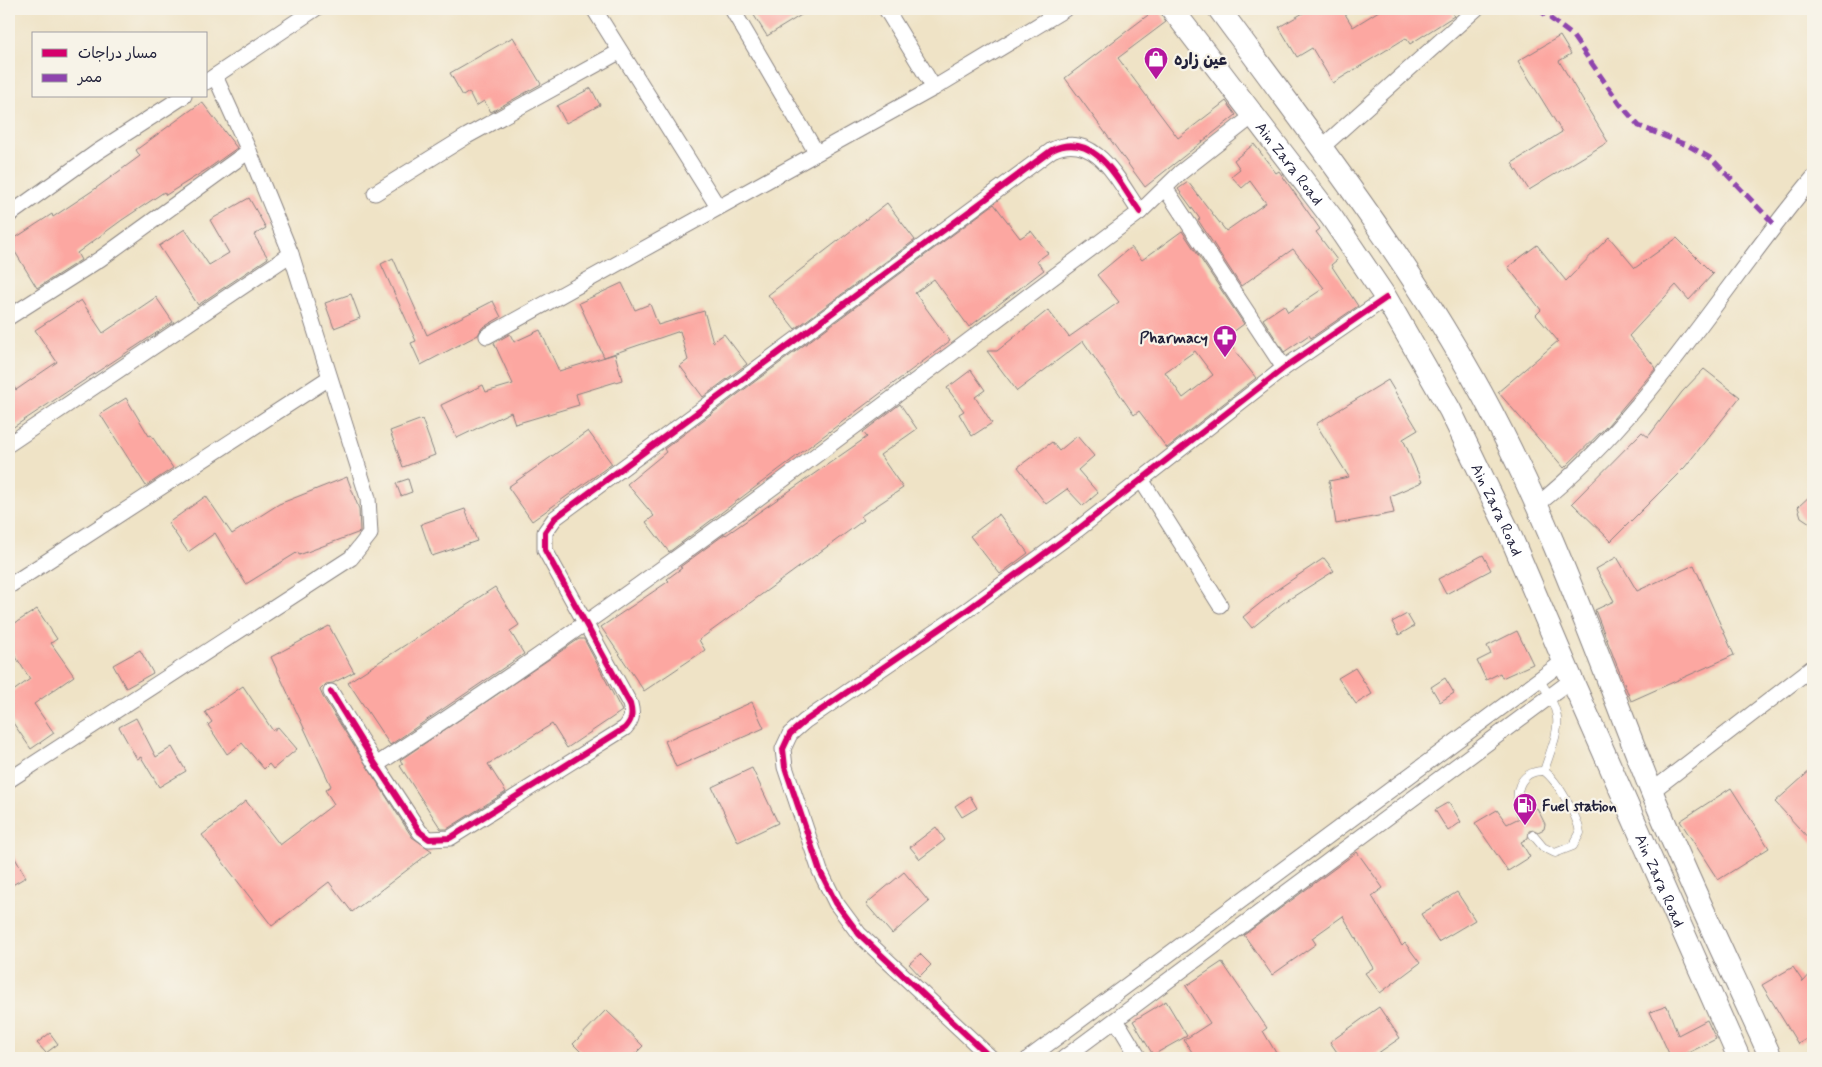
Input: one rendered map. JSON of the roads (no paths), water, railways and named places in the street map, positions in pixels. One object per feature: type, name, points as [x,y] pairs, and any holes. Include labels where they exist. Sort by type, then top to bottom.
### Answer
[{"type":"main road","name":"Ain Zara Road","points":[[1172,9],[1332,218],[1386,298],[1430,372],[1508,530],[1568,671],[1739,1058]]},
{"type":"main road","name":"Ain Zara Road","points":[[1219,9],[1397,254],[1448,334],[1509,445],[1537,505],[1652,791],[1771,1058]]},
{"type":"street","points":[[9,780],[351,558],[370,534],[368,498],[291,254],[249,152],[211,79],[315,9]]},
{"type":"street","points":[[594,9],[619,52],[718,207]]},
{"type":"street","points":[[732,9],[816,152]]},
{"type":"street","points":[[886,9],[934,88]]},
{"type":"street","points":[[487,336],[934,88],[1066,9]]},
{"type":"street","points":[[1321,148],[1476,9]]},
{"type":"street","points":[[376,193],[467,136],[619,52]]},
{"type":"street","points":[[9,215],[96,152],[181,98]]},
{"type":"street","points":[[376,766],[480,698],[587,623],[1140,212],[1180,173],[1254,115]]},
{"type":"street","points":[[331,692],[376,766],[420,832],[429,839],[440,840],[450,838],[625,728],[630,721],[632,713],[630,704],[546,550],[544,538],[547,527],[555,518],[779,350],[1059,146],[1082,145],[1096,153],[1140,212]]},
{"type":"street","points":[[9,317],[100,259],[249,152]]},
{"type":"street","points":[[1537,505],[1584,465],[1632,413],[1774,224],[1813,178]]},
{"type":"street","points":[[1164,188],[1284,368]]},
{"type":"street","points":[[9,444],[291,254]]},
{"type":"street","points":[[991,1058],[859,934],[836,903],[820,871],[785,767],[783,749],[790,734],[805,721],[967,610],[1142,481],[1284,368],[1386,298]]},
{"type":"street","points":[[9,586],[329,378]]},
{"type":"street","points":[[1142,481],[1220,604]]},
{"type":"street","points":[[1652,791],[1813,667]]},
{"type":"street","points":[[1029,1058],[1540,679],[1568,671]]},
{"type":"street","points":[[1064,1058],[1550,695],[1568,671]]},
{"type":"street","points":[[1116,1020],[1139,1058]]},
{"type":"lane","points":[[1540,679],[1556,705],[1558,720],[1544,771]]},
{"type":"lane","points":[[1522,816],[1517,800],[1520,784],[1530,774],[1544,771]]},
{"type":"lane","points":[[1533,835],[1544,847],[1555,853],[1573,846],[1580,833],[1578,823],[1554,779],[1544,771]]},
{"type":"place","name":"عين زاره","points":[[1156,80]]},
{"type":"place","name":"Pharmacy","points":[[1225,358]]},
{"type":"place","name":"Fuel station","points":[[1525,826]]}]
